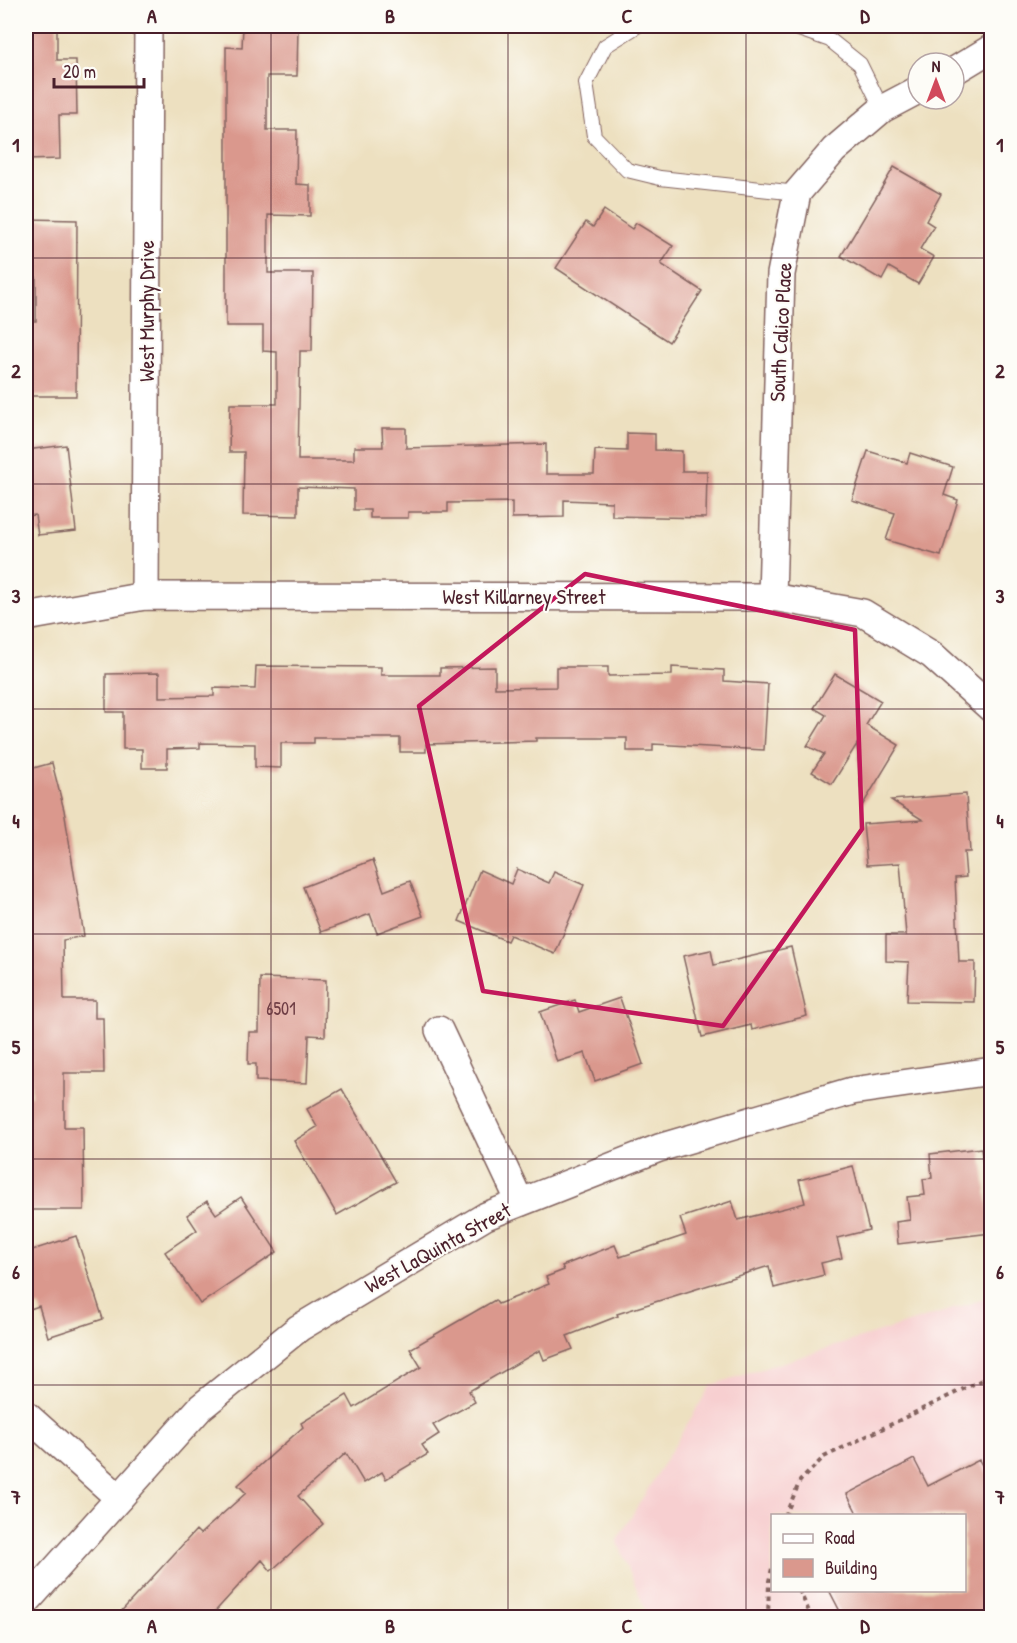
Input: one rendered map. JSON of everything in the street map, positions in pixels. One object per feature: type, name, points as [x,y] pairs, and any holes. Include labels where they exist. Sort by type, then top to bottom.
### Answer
[{"type":"street","name":"West Murphy Drive","points":[[145,596],[148,26]]},
{"type":"street","points":[[966,64],[992,48]]},
{"type":"street","name":"South Calico Place","points":[[772,597],[781,274],[797,193],[834,150],[882,109],[906,96]]},
{"type":"street","name":"West Killarney Street","points":[[26,617],[145,596],[772,597],[863,613],[932,655],[992,709]]},
{"type":"street","points":[[439,1030],[520,1202]]},
{"type":"street","name":"West LaQuinta Street","points":[[26,1602],[201,1407],[299,1328],[486,1216],[659,1148],[852,1091],[992,1071]]},
{"type":"street","points":[[26,1415],[119,1498]]},
{"type":"lane","points":[[637,26],[605,46],[586,82],[594,136],[627,171],[660,178],[797,193]]},
{"type":"lane","points":[[790,26],[830,40],[860,64],[882,109]]},
{"type":"path","points":[[785,1514],[800,1481],[824,1457],[992,1375]]},
{"type":"path","points":[[768,1617],[771,1572]]},
{"type":"path","points":[[800,1592],[812,1617]]},
{"type":"highlighted area","points":[[585,574],[855,630],[862,829],[723,1026],[483,991],[419,706]]},
{"type":"shaded area","points":[[991,1297],[991,1617],[648,1617],[617,1540],[711,1385]]},
{"type":"building","points":[[29,26],[57,26],[57,60],[76,60],[77,115],[59,115],[60,159],[26,160],[26,93],[30,93]]},
{"type":"building","points":[[243,26],[298,26],[297,76],[267,76],[267,130],[297,130],[296,184],[310,185],[310,216],[268,215],[268,273],[313,273],[312,351],[300,351],[298,460],[354,460],[354,447],[383,447],[382,428],[406,428],[406,448],[546,444],[546,474],[594,474],[595,450],[627,451],[627,433],[655,434],[655,450],[682,451],[682,471],[707,471],[706,518],[612,516],[612,502],[564,500],[564,517],[512,518],[512,502],[448,503],[448,512],[408,512],[408,518],[370,518],[370,510],[354,510],[354,489],[298,487],[298,516],[243,515],[244,452],[229,452],[230,404],[277,404],[277,352],[263,351],[263,326],[226,326],[226,47],[242,48]]},
{"type":"building","points":[[894,167],[941,194],[926,221],[934,226],[920,249],[934,257],[918,284],[889,267],[882,280],[841,256]]},
{"type":"building","points":[[604,210],[632,229],[636,223],[673,246],[661,264],[702,291],[669,342],[556,268],[586,222],[593,227]]},
{"type":"building","points":[[26,219],[77,220],[76,396],[26,396],[26,321],[36,321],[36,277],[26,277]]},
{"type":"building","points":[[66,445],[76,531],[38,535],[35,515],[26,516],[26,450]]},
{"type":"building","points":[[868,451],[907,463],[910,453],[953,467],[944,495],[958,500],[941,556],[886,540],[895,513],[852,500]]},
{"type":"building","points":[[256,666],[381,667],[381,675],[440,675],[440,668],[495,667],[495,688],[556,687],[556,667],[608,667],[608,676],[672,675],[672,667],[724,670],[724,681],[768,684],[764,750],[653,744],[653,751],[627,751],[627,738],[536,738],[536,741],[426,744],[426,752],[400,752],[400,738],[314,738],[314,743],[281,743],[281,768],[255,767],[255,744],[200,743],[200,748],[167,749],[167,768],[142,768],[142,749],[123,749],[123,712],[106,712],[106,674],[159,673],[159,697],[214,696],[214,688],[255,689]]},
{"type":"building","points":[[835,674],[881,701],[866,725],[899,745],[862,806],[857,744],[832,784],[812,772],[824,754],[807,746],[826,715],[814,708]]},
{"type":"building","points":[[52,763],[64,810],[84,936],[63,940],[64,1000],[95,1000],[95,1018],[103,1018],[104,1073],[64,1073],[64,1127],[83,1127],[84,1210],[26,1210],[26,1096],[31,1096],[30,1025],[26,1025],[26,969],[33,969],[26,922],[26,770]]},
{"type":"building","points":[[966,794],[970,852],[964,852],[966,877],[955,878],[959,962],[975,962],[974,1002],[907,1001],[909,962],[886,961],[886,935],[906,935],[900,863],[867,865],[863,824],[923,820],[891,800]]},
{"type":"building","points":[[373,860],[384,891],[410,881],[423,916],[377,933],[370,914],[321,932],[303,887]]},
{"type":"building","points":[[517,869],[549,883],[554,872],[584,885],[555,954],[510,935],[507,941],[459,921],[480,870],[511,884]]},
{"type":"building","points":[[791,947],[807,1016],[752,1030],[751,1025],[702,1037],[683,956],[711,950],[714,965]]},
{"type":"building","points":[[260,978],[326,980],[325,1036],[309,1035],[307,1083],[256,1081],[256,1064],[248,1064],[249,1032],[259,1032]]},
{"type":"building","points":[[620,998],[643,1064],[595,1081],[585,1053],[557,1062],[540,1012],[575,1000],[579,1012]]},
{"type":"building","points":[[342,1089],[396,1182],[337,1215],[294,1141],[317,1127],[307,1109]]},
{"type":"building","points":[[981,1148],[991,1233],[898,1244],[896,1222],[910,1220],[907,1197],[925,1195],[923,1179],[932,1178],[930,1154]]},
{"type":"building","points":[[853,1166],[869,1230],[837,1238],[842,1258],[821,1263],[824,1275],[774,1288],[769,1266],[617,1314],[618,1316],[567,1336],[573,1349],[544,1360],[540,1350],[469,1391],[475,1402],[433,1425],[439,1434],[422,1445],[428,1454],[386,1479],[382,1472],[364,1483],[346,1453],[298,1496],[323,1524],[271,1571],[262,1560],[210,1617],[116,1617],[196,1530],[200,1534],[246,1493],[238,1485],[303,1427],[301,1423],[347,1395],[354,1408],[421,1367],[410,1349],[495,1300],[498,1304],[549,1284],[546,1277],[564,1270],[562,1266],[615,1245],[620,1257],[686,1235],[680,1218],[732,1201],[738,1220],[805,1203],[799,1180]]},
{"type":"building","points":[[241,1197],[277,1252],[200,1304],[165,1252],[197,1230],[187,1215],[207,1201],[216,1214]]},
{"type":"building","points":[[76,1236],[103,1319],[48,1337],[39,1306],[30,1309],[26,1297],[26,1252]]},
{"type":"building","points":[[914,1459],[928,1486],[979,1460],[992,1483],[992,1617],[843,1617],[830,1592],[966,1592],[966,1514],[857,1514],[847,1494]]}]
